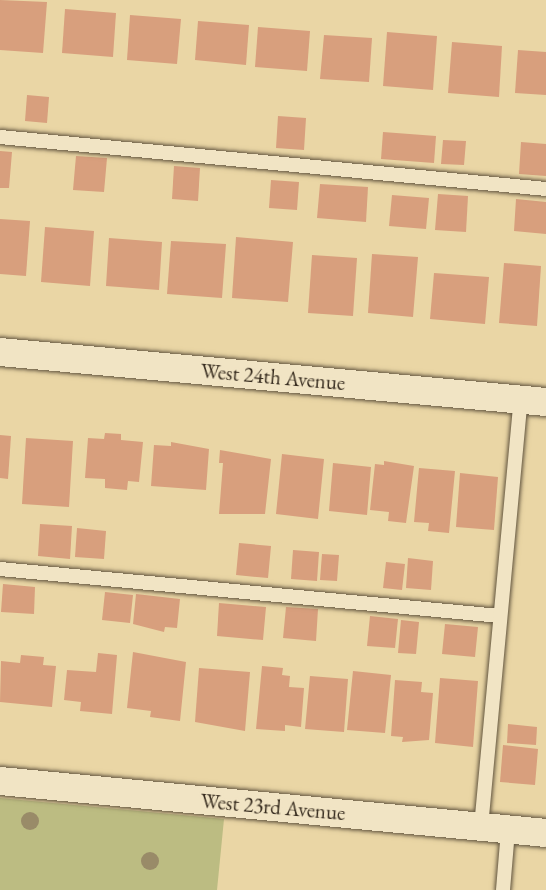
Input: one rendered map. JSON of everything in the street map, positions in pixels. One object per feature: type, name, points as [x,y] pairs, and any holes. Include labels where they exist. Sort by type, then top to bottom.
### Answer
[{"type":"street","name":"West 24th Avenue","points":[[0,352],[534,401]]},
{"type":"street","name":"West 23rd Avenue","points":[[0,781],[546,833]]},
{"type":"lane","points":[[0,137],[546,189]]},
{"type":"lane","points":[[503,890],[494,828],[500,616],[534,401]]},
{"type":"lane","points":[[0,569],[500,616]]},
{"type":"green space","points":[[0,798],[224,819],[217,890],[0,890]]},
{"type":"building","points":[[0,0],[47,2],[43,53],[0,50]]},
{"type":"building","points":[[65,9],[116,13],[113,57],[62,53]]},
{"type":"building","points":[[130,15],[181,19],[177,64],[127,60]]},
{"type":"building","points":[[198,21],[249,25],[246,65],[195,60]]},
{"type":"building","points":[[258,27],[310,31],[307,71],[255,67]]},
{"type":"building","points":[[387,32],[437,36],[433,90],[383,86]]},
{"type":"building","points":[[324,35],[372,38],[369,82],[320,79]]},
{"type":"building","points":[[452,42],[502,46],[499,97],[448,93]]},
{"type":"building","points":[[518,50],[546,52],[546,95],[515,93]]},
{"type":"building","points":[[27,95],[49,97],[47,123],[25,121]]},
{"type":"building","points":[[278,116],[306,118],[304,150],[276,148]]},
{"type":"building","points":[[383,132],[436,136],[434,163],[381,159]]},
{"type":"building","points":[[443,140],[466,141],[464,165],[441,164]]},
{"type":"building","points":[[521,142],[546,144],[546,176],[519,174]]},
{"type":"building","points":[[0,151],[12,152],[9,188],[0,188]]},
{"type":"building","points":[[76,156],[107,158],[104,192],[73,190]]},
{"type":"building","points":[[174,166],[200,168],[198,201],[172,199]]},
{"type":"building","points":[[271,180],[299,182],[297,210],[269,208]]},
{"type":"building","points":[[320,184],[368,187],[366,222],[317,218]]},
{"type":"building","points":[[438,194],[468,196],[466,232],[435,230]]},
{"type":"building","points":[[392,195],[429,198],[426,229],[389,226]]},
{"type":"building","points":[[516,199],[546,202],[546,234],[514,231]]},
{"type":"building","points":[[0,219],[30,221],[26,276],[0,274]]},
{"type":"building","points":[[45,227],[94,231],[90,286],[41,282]]},
{"type":"building","points":[[236,237],[293,242],[288,302],[232,298]]},
{"type":"building","points":[[109,238],[162,242],[159,290],[106,286]]},
{"type":"building","points":[[171,241],[226,244],[222,298],[167,294]]},
{"type":"building","points":[[372,254],[418,257],[413,317],[368,313]]},
{"type":"building","points":[[312,255],[357,258],[353,316],[308,313]]},
{"type":"building","points":[[504,263],[541,266],[537,326],[499,323]]},
{"type":"building","points":[[434,273],[489,277],[485,324],[430,319]]},
{"type":"building","points":[[105,433],[121,434],[121,440],[143,442],[139,482],[128,481],[127,490],[105,488],[105,479],[85,478],[88,438],[104,439]]},
{"type":"building","points":[[0,435],[11,436],[8,479],[0,478]]},
{"type":"building","points":[[26,438],[73,441],[69,507],[22,504]]},
{"type":"building","points":[[171,442],[209,449],[206,490],[151,486],[154,445],[171,446]]},
{"type":"building","points":[[220,450],[271,459],[265,514],[219,514],[223,463],[219,463]]},
{"type":"building","points":[[282,454],[324,459],[318,519],[276,514]]},
{"type":"building","points":[[384,461],[414,466],[406,523],[388,521],[389,512],[370,510],[375,464],[384,465]]},
{"type":"building","points":[[333,463],[371,467],[367,515],[329,511]]},
{"type":"building","points":[[419,468],[455,471],[449,533],[428,531],[429,523],[414,522]]},
{"type":"building","points":[[460,473],[498,477],[494,530],[456,527]]},
{"type":"building","points":[[40,524],[72,526],[70,559],[38,556]]},
{"type":"building","points":[[77,528],[106,531],[104,559],[75,557]]},
{"type":"building","points":[[239,543],[271,546],[268,578],[236,575]]},
{"type":"building","points":[[293,550],[319,552],[317,581],[291,579]]},
{"type":"building","points":[[322,554],[339,555],[337,581],[320,580]]},
{"type":"building","points":[[408,558],[433,561],[431,590],[406,588]]},
{"type":"building","points":[[386,562],[405,564],[402,590],[383,588]]},
{"type":"building","points":[[3,584],[35,587],[34,614],[1,612]]},
{"type":"building","points":[[105,592],[133,595],[130,623],[102,620]]},
{"type":"building","points":[[136,594],[180,599],[177,628],[165,627],[164,632],[133,624]]},
{"type":"building","points":[[219,603],[266,607],[263,640],[217,636]]},
{"type":"building","points":[[286,607],[318,609],[316,641],[283,638]]},
{"type":"building","points":[[370,616],[398,619],[395,648],[367,646]]},
{"type":"building","points":[[401,620],[419,622],[416,654],[398,653]]},
{"type":"building","points":[[445,624],[478,627],[475,657],[442,654]]},
{"type":"building","points":[[133,652],[186,662],[180,721],[150,717],[151,711],[127,708]]},
{"type":"building","points":[[98,653],[117,655],[112,714],[80,711],[81,702],[64,700],[67,670],[96,672]]},
{"type":"building","points":[[21,655],[44,657],[43,665],[56,666],[52,707],[0,702],[1,661],[20,663]]},
{"type":"building","points":[[262,666],[283,668],[282,675],[290,676],[289,687],[304,688],[301,727],[285,725],[285,731],[256,729]]},
{"type":"building","points":[[199,668],[250,672],[245,731],[195,722]]},
{"type":"building","points":[[353,671],[391,675],[385,733],[347,730]]},
{"type":"building","points":[[310,676],[348,679],[344,732],[305,729]]},
{"type":"building","points":[[440,678],[478,681],[473,747],[435,743]]},
{"type":"building","points":[[395,680],[422,682],[421,692],[433,693],[429,740],[402,742],[403,737],[391,736]]},
{"type":"building","points":[[508,724],[537,727],[536,745],[507,743]]},
{"type":"building","points":[[503,745],[538,749],[535,785],[500,782]]}]
